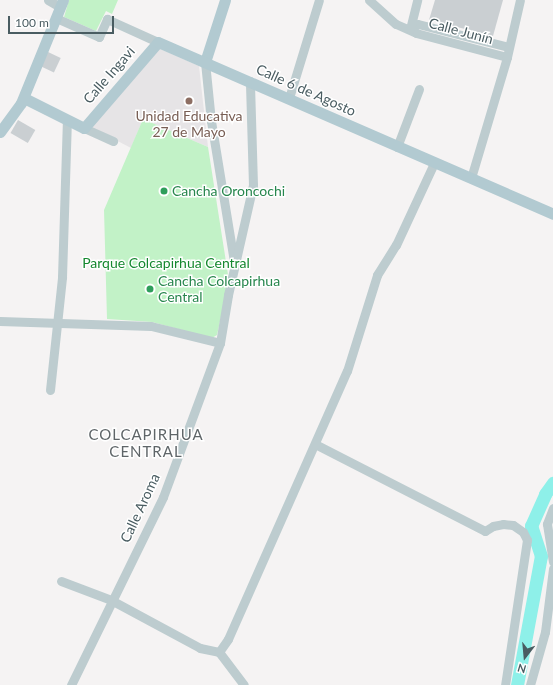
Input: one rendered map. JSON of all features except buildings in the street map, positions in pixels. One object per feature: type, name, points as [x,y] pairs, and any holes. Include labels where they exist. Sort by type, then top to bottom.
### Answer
[{"type":"main road","points":[[205,62],[225,0]]},
{"type":"main road","points":[[0,132],[24,98],[62,4]]},
{"type":"main road","name":"Calle 6 de Agosto","points":[[158,42],[553,214]]},
{"type":"main road","name":"Calle Ingavi","points":[[84,128],[158,42]]},
{"type":"main road","points":[[24,98],[84,128]]},
{"type":"street","points":[[48,0],[62,4]]},
{"type":"street","points":[[289,98],[319,0]]},
{"type":"street","name":"Calle Junín","points":[[370,0],[396,24],[410,29],[416,34],[507,57]]},
{"type":"street","points":[[410,29],[417,0]]},
{"type":"street","points":[[471,178],[507,57],[508,47],[520,0]]},
{"type":"street","name":"Calle 6 de Agosto","points":[[56,18],[99,37],[107,20],[158,42]]},
{"type":"street","name":"Calle Junín","points":[[410,29],[418,24],[508,47]]},
{"type":"street","points":[[205,62],[211,121],[235,266]]},
{"type":"street","name":"Calle Aroma","points":[[71,685],[111,600],[163,497],[220,343],[253,185],[250,81]]},
{"type":"street","points":[[397,147],[419,89]]},
{"type":"street","points":[[50,390],[58,323],[67,120]]},
{"type":"street","points":[[84,128],[113,141]]},
{"type":"street","points":[[219,652],[228,639],[347,371],[377,275],[396,245],[434,163]]},
{"type":"street","points":[[0,321],[151,326],[220,343]]},
{"type":"street","points":[[314,444],[485,531],[492,526],[502,524],[513,525],[523,532],[527,540],[505,685]]},
{"type":"street","points":[[553,508],[547,524],[553,562]]},
{"type":"street","points":[[530,685],[545,632],[553,569]]},
{"type":"street","points":[[61,581],[111,600],[200,648],[219,652],[244,685]]},
{"type":"shaded area","points":[[158,48],[199,66],[208,147],[143,119],[131,148],[91,127]]},
{"type":"green space","points":[[69,0],[118,0],[112,14],[106,11],[96,31],[64,17]]},
{"type":"green space","name":"Parque Colcapirhua Central","points":[[143,119],[208,147],[229,281],[217,335],[212,338],[152,322],[107,319],[104,210]]},
{"type":"waterway","points":[[517,685],[541,556],[531,526],[545,494],[553,483]]},
{"type":"place","name":"Unidad Educativa 27 de Mayo","points":[[189,101]]},
{"type":"place","name":"Cancha Oroncochi","points":[[164,191]]},
{"type":"place","name":"Cancha Colcapirhua Central","points":[[150,289]]},
{"type":"district","name":"COLCAPIRHUA CENTRAL","points":[[146,442]]}]
